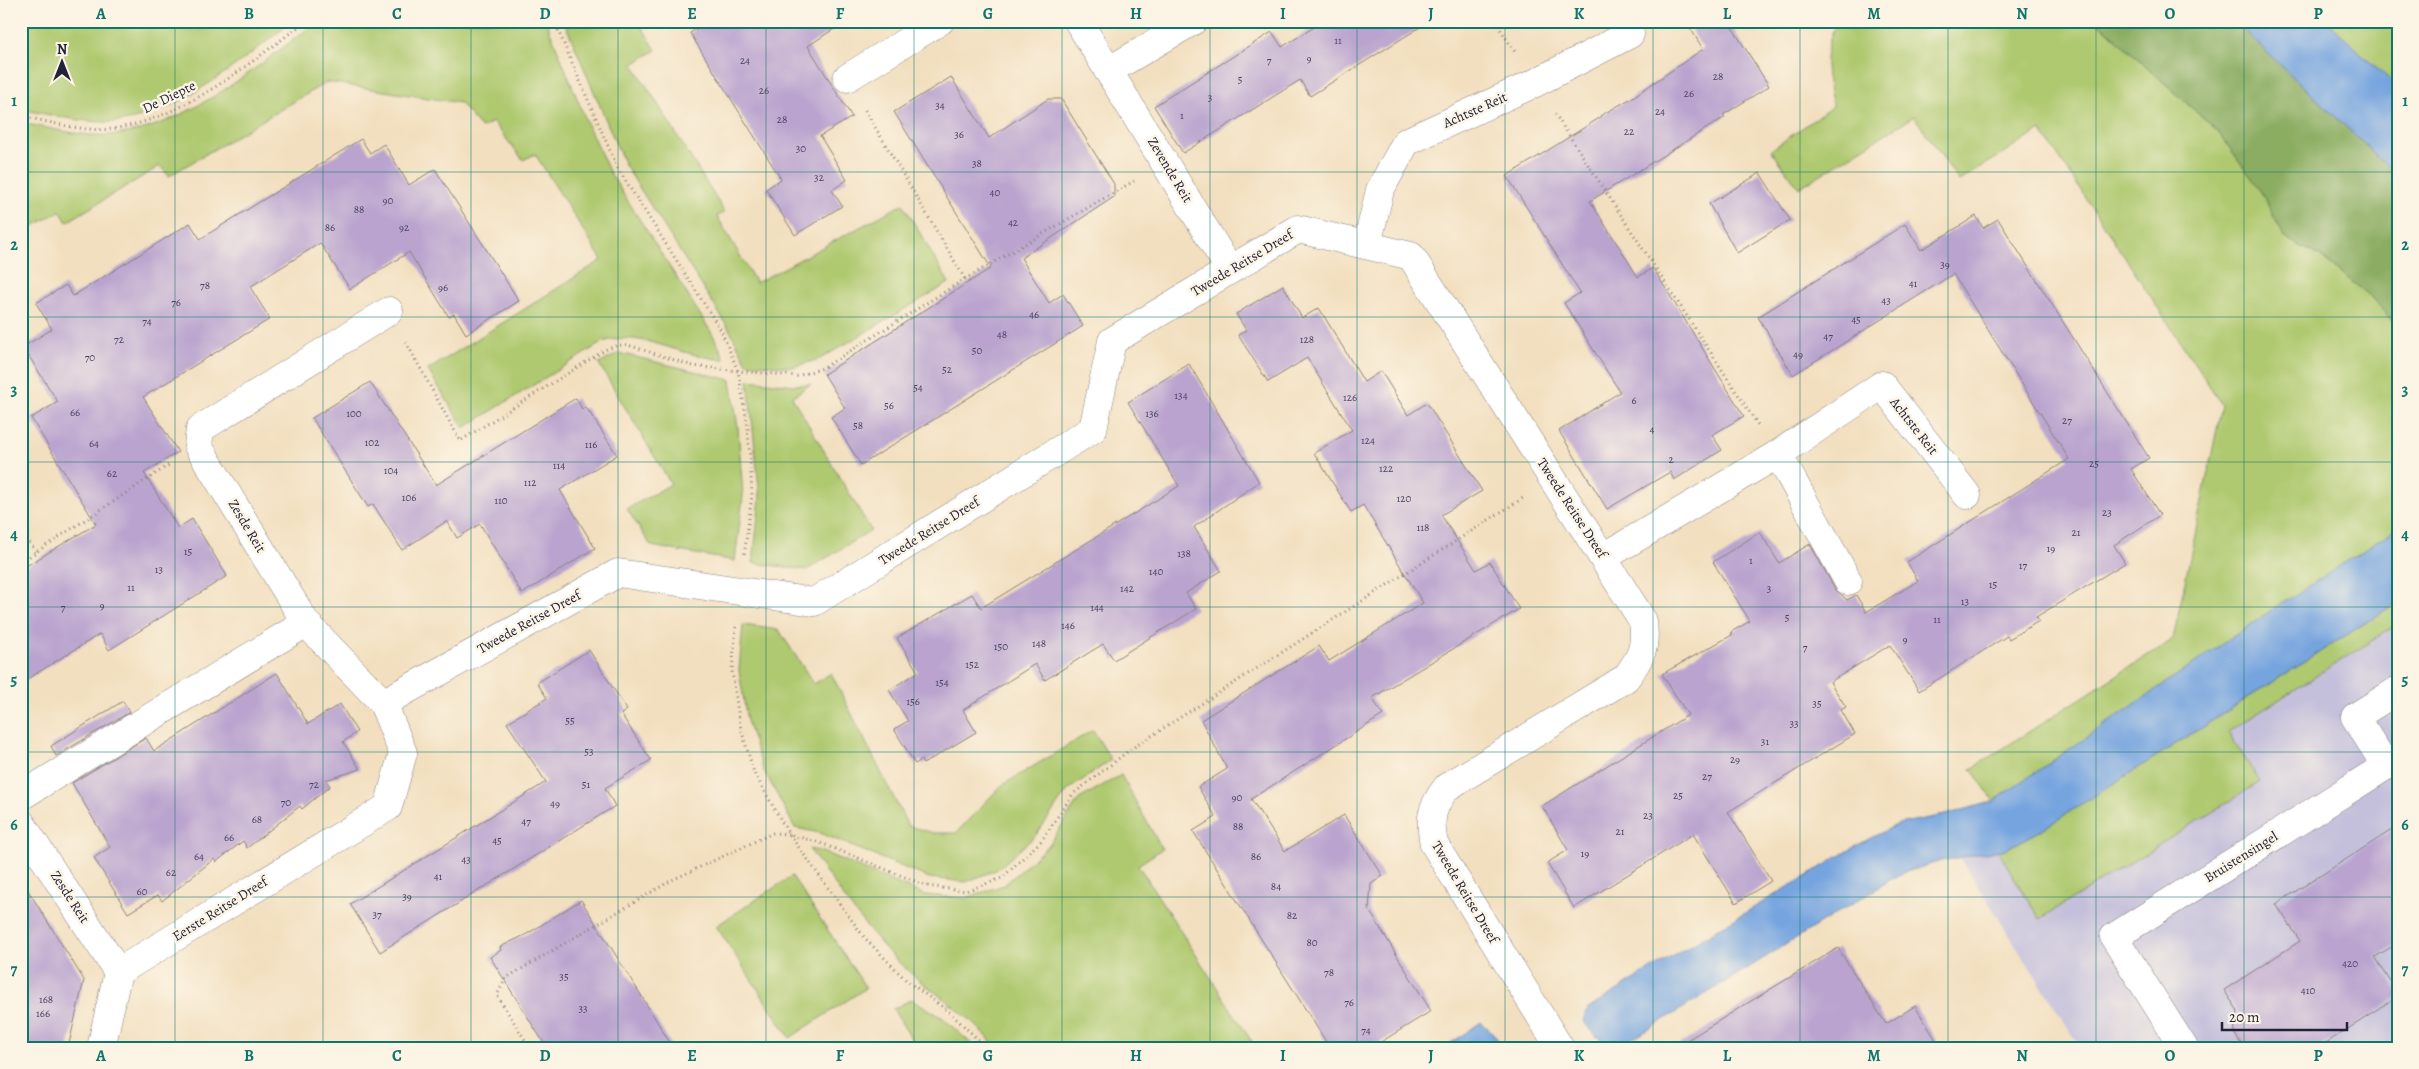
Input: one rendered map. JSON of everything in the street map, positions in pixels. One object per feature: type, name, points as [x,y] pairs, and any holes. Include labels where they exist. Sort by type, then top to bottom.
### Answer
[{"type":"street","points":[[847,78],[940,21]]},
{"type":"street","name":"Zevende Reit","points":[[1078,21],[1230,270]]},
{"type":"street","points":[[1108,72],[1193,21]]},
{"type":"street","name":"Achtste Reit","points":[[1367,245],[1380,190],[1406,142],[1535,83],[1630,34],[1623,21]]},
{"type":"street","name":"Tweede Reitse Dreef","points":[[383,703],[618,573],[814,602],[1093,430],[1112,341],[1298,229],[1411,256],[1643,621],[1646,641],[1640,659],[1626,678],[1447,787],[1436,801],[1430,824],[1434,844],[1560,1048]]},
{"type":"street","points":[[198,446],[200,430],[389,311]]},
{"type":"street","name":"Achtste Reit","points":[[1604,557],[1778,454],[1882,385],[1967,496]]},
{"type":"street","name":"Zesde Reit","points":[[198,446],[306,623],[383,703],[403,753],[388,807]]},
{"type":"street","points":[[1778,454],[1848,581]]},
{"type":"street","points":[[21,796],[306,623]]},
{"type":"street","name":"Bruistensingel","points":[[2184,1048],[2114,937],[2386,766],[2355,717],[2398,690]]},
{"type":"street","name":"Eerste Reitse Dreef","points":[[118,972],[388,807]]},
{"type":"street","name":"Zesde Reit","points":[[21,823],[118,972]]},
{"type":"street","points":[[101,1048],[118,972]]},
{"type":"path","name":"De Diepte","points":[[21,116],[72,126],[110,129],[141,123],[173,110],[238,72],[306,21]]},
{"type":"path","points":[[1495,21],[1778,454]]},
{"type":"path","points":[[847,78],[965,279]]},
{"type":"path","points":[[389,311],[460,441],[611,347],[631,346],[693,366],[797,376],[824,368],[965,279],[1165,162]]},
{"type":"path","points":[[21,562],[198,446]]},
{"type":"path","points":[[530,1048],[497,995],[506,978],[672,880],[772,833],[788,834],[823,844],[927,886],[966,891],[1002,878],[1042,840],[1073,794],[1131,748],[1554,479]]},
{"type":"path","points":[[21,530],[36,552]]},
{"type":"shaded area","points":[[2398,570],[2398,1048],[2081,1048],[1949,840]]},
{"type":"green space","points":[[21,21],[293,21],[230,69],[181,100],[156,112],[132,119],[97,122],[21,109]]},
{"type":"green space","points":[[318,21],[546,21],[589,128],[610,173],[713,335],[725,359],[693,354],[641,340],[615,339],[603,342],[464,428],[428,370],[602,260],[535,154],[523,160],[493,122],[481,128],[460,103],[327,82],[169,176],[160,166],[67,222],[60,211],[21,233],[21,123],[77,133],[111,135],[138,130],[166,121],[193,108],[246,75]]},
{"type":"green space","points":[[564,21],[638,21],[656,50],[633,64],[725,213],[717,216],[756,283],[903,204],[949,283],[820,359],[793,367],[747,363],[728,327],[625,165]]},
{"type":"green space","points":[[1837,21],[2097,21],[2218,132],[2259,188],[2285,238],[2319,256],[2369,295],[2398,326],[2398,528],[2263,616],[1994,801],[1971,769],[2173,639],[2222,405],[2041,130],[1959,181],[1914,116],[1799,188],[1771,150],[1833,106],[1826,63],[1828,44]]},
{"type":"green space","points":[[2097,21],[2234,21],[2398,176],[2398,326],[2369,295],[2320,256],[2285,238],[2259,188],[2218,132]]},
{"type":"green space","points":[[2326,21],[2398,21],[2398,87]]},
{"type":"green space","points":[[619,353],[731,380],[738,428],[743,496],[735,561],[651,546],[627,509],[671,484],[599,364]]},
{"type":"green space","points":[[748,380],[795,385],[811,384],[792,397],[871,530],[807,570],[753,563],[760,498]]},
{"type":"green space","points":[[2398,602],[2398,624],[2228,732],[2260,782],[2040,919],[1998,851],[2006,849],[2038,832]]},
{"type":"green space","points":[[743,625],[779,630],[814,684],[831,673],[908,826],[934,833],[956,833],[1001,786],[1093,730],[1111,760],[1068,790],[1036,835],[998,869],[966,882],[929,878],[820,833],[795,828],[763,769],[747,721],[739,670]]},
{"type":"green space","points":[[1121,775],[1162,849],[1138,865],[1256,1048],[996,1048],[978,1027],[913,975],[884,947],[857,915],[809,849],[823,852],[925,895],[966,898],[1004,885],[1049,845],[1079,799]]},
{"type":"green space","points":[[792,876],[866,988],[790,1038],[716,926]]},
{"type":"green space","points":[[912,999],[943,1018],[976,1048],[917,1048],[893,1009]]},
{"type":"water","points":[[2234,21],[2326,21],[2398,87],[2398,176]]},
{"type":"water","points":[[2398,528],[2398,602],[2038,832],[2006,849],[1941,861],[1900,874],[1638,1036],[1621,1041],[1606,1041],[1594,1034],[1583,1020],[1588,1009],[1643,974],[1863,842],[1898,824],[1945,815],[1994,801],[2263,616]]},
{"type":"water","points":[[1481,1022],[1494,1034],[1503,1048],[1444,1048]]},
{"type":"building","points":[[709,21],[846,21],[808,46],[852,117],[820,136],[847,180],[832,190],[842,206],[795,235],[766,189],[781,179],[690,33]]},
{"type":"building","points":[[1324,21],[1430,21],[1310,96],[1300,80],[1183,153],[1154,106],[1272,32],[1282,47]]},
{"type":"building","points":[[1686,21],[1728,21],[1769,86],[1723,115],[1725,117],[1590,201],[1638,277],[1653,268],[1744,416],[1712,435],[1722,450],[1674,480],[1670,472],[1607,509],[1559,431],[1620,392],[1564,303],[1580,293],[1507,176],[1600,116],[1630,99],[1703,49]]},
{"type":"building","points":[[951,77],[989,138],[1048,99],[1061,99],[1114,184],[1114,197],[1021,258],[1049,303],[1063,294],[1083,326],[861,465],[831,417],[845,408],[824,374],[991,268],[894,112]]},
{"type":"building","points":[[361,139],[370,153],[384,144],[409,185],[435,169],[519,301],[466,334],[454,314],[449,317],[409,252],[350,289],[320,243],[250,287],[270,319],[143,397],[178,452],[144,473],[178,528],[192,519],[227,576],[109,650],[100,634],[21,683],[21,569],[96,524],[31,418],[58,402],[23,347],[52,329],[36,303],[66,285],[73,296],[190,223],[200,239]]},
{"type":"building","points":[[1760,173],[1790,220],[1737,253],[1709,204]]},
{"type":"building","points":[[1976,216],[1983,228],[1998,219],[2149,458],[2131,469],[2160,515],[2114,545],[2125,563],[2036,617],[2039,621],[2009,639],[2007,636],[1919,691],[1890,645],[1830,682],[1846,707],[1841,710],[1855,734],[1728,812],[1771,881],[1736,903],[1693,834],[1574,908],[1547,863],[1568,850],[1542,806],[1688,715],[1662,674],[1732,635],[1731,632],[1750,621],[1713,562],[1760,532],[1779,563],[1810,544],[1835,589],[1847,600],[1856,595],[1866,612],[1918,581],[1907,562],[2069,459],[1953,274],[1793,375],[1758,317],[1905,224],[1921,250]]},
{"type":"building","points":[[1283,285],[1302,318],[1319,308],[1364,382],[1381,371],[1408,415],[1427,403],[1482,491],[1441,515],[1476,570],[1490,562],[1519,609],[1372,698],[1383,715],[1251,799],[1285,851],[1344,815],[1383,876],[1371,884],[1369,910],[1431,1011],[1371,1048],[1330,1048],[1193,831],[1216,817],[1198,787],[1227,769],[1201,720],[1319,646],[1329,661],[1423,603],[1363,505],[1351,512],[1314,453],[1352,430],[1307,358],[1268,382],[1238,335],[1246,330],[1236,314]]},
{"type":"building","points":[[1189,364],[1259,482],[1194,527],[1221,571],[1186,593],[1196,609],[1114,660],[1103,644],[1045,680],[1035,664],[963,710],[976,732],[923,764],[921,760],[915,764],[894,729],[908,721],[889,690],[918,672],[897,638],[972,594],[981,608],[1179,486],[1128,402]]},
{"type":"building","points":[[370,382],[436,485],[576,398],[582,409],[586,407],[617,455],[560,490],[595,548],[522,594],[480,524],[457,538],[447,521],[402,550],[373,504],[368,507],[312,418]]},
{"type":"building","points":[[589,650],[627,710],[621,714],[651,760],[605,788],[615,806],[380,952],[350,904],[546,782],[507,723],[547,698],[537,683]]},
{"type":"building","points":[[277,673],[308,724],[340,704],[357,732],[343,742],[360,769],[326,780],[330,786],[302,809],[300,806],[247,848],[243,841],[216,862],[214,859],[162,901],[158,895],[128,913],[94,858],[110,847],[72,783],[146,738],[154,751]]},
{"type":"building","points":[[123,701],[130,712],[56,756],[51,746]]},
{"type":"building","points":[[2398,826],[2398,943],[2375,957],[2398,993],[2398,997],[2318,1048],[2244,1048],[2234,1033],[2238,1011],[2224,990],[2300,941],[2276,904]]},
{"type":"building","points":[[21,879],[84,980],[68,1048],[21,1048]]},
{"type":"building","points":[[581,900],[673,1048],[547,1048],[490,957],[501,950],[500,947],[527,934]]},
{"type":"building","points":[[1838,948],[1886,1024],[1915,1006],[1941,1048],[1674,1048]]}]
